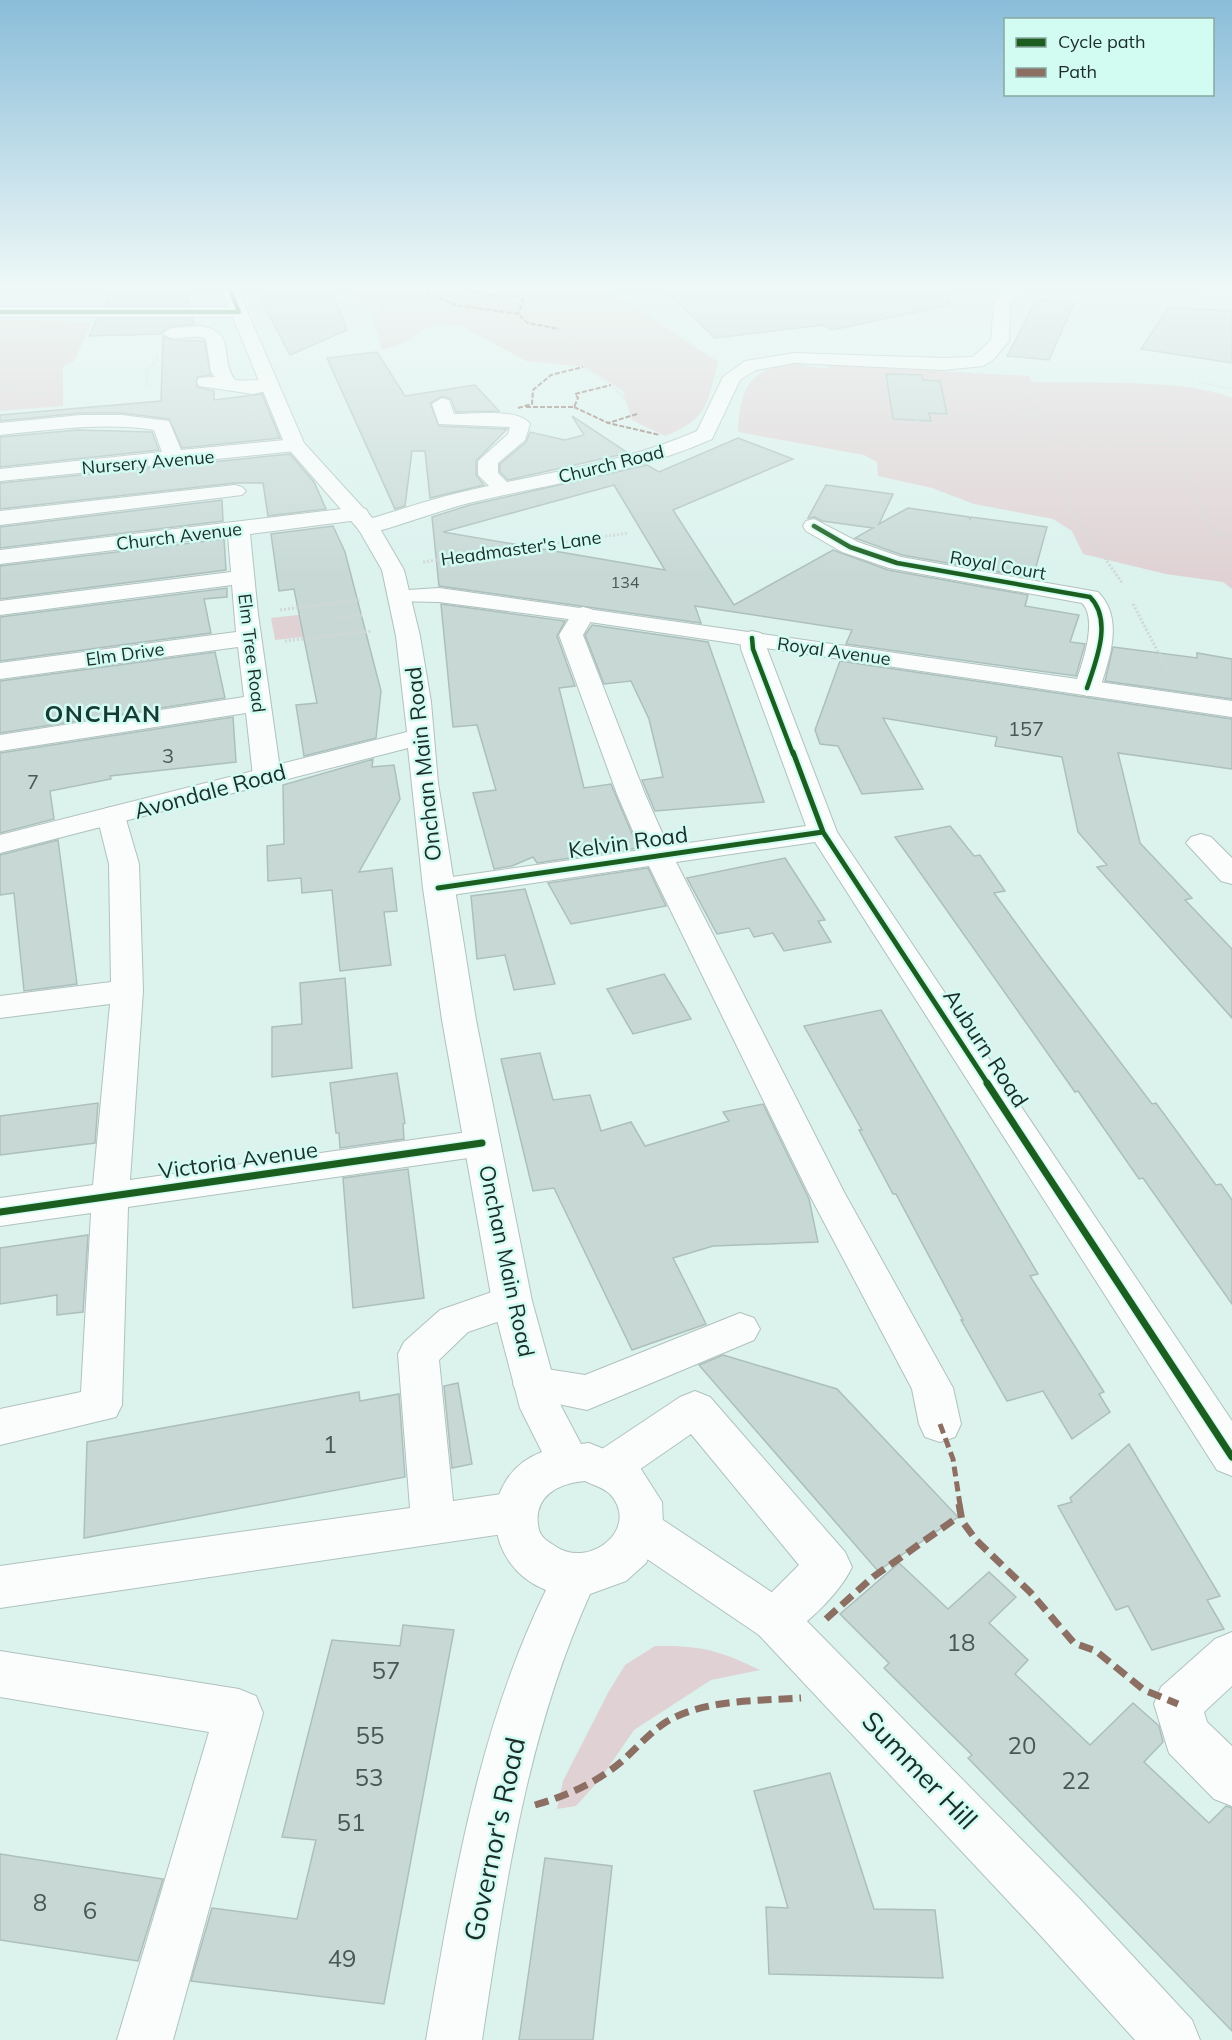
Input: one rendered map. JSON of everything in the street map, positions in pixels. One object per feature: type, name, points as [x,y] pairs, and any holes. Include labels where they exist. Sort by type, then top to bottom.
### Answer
[{"type":"main road","points":[[239,385],[254,388],[268,385]]},
{"type":"main road","name":"Onchan Main Road","points":[[269,385],[295,445],[363,520],[393,570],[400,596],[416,691],[438,888],[512,1301],[541,1408],[589,1466]]},
{"type":"main road","name":"Church Road","points":[[363,520],[633,462],[678,447],[705,435],[728,385]]},
{"type":"main road","points":[[442,404],[446,420],[505,419],[520,424],[518,436],[488,461],[488,476],[503,489]]},
{"type":"main road","points":[[0,429],[142,421],[162,425],[174,459]]},
{"type":"main road","name":"Nursery Avenue","points":[[0,475],[219,455],[295,445]]},
{"type":"main road","name":"Elm Tree Road","points":[[219,455],[235,491],[245,529],[243,577],[267,776]]},
{"type":"main road","points":[[0,518],[235,491]]},
{"type":"main road","name":"Church Avenue","points":[[0,557],[245,529],[363,520]]},
{"type":"main road","name":"Royal Court","points":[[814,526],[850,547],[897,563],[1090,597],[1099,608],[1101,620],[1095,662],[1087,688]]},
{"type":"main road","points":[[0,608],[243,577]]},
{"type":"main road","name":"Royal Avenue","points":[[400,596],[439,595],[583,614],[1232,709]]},
{"type":"main road","points":[[583,614],[571,635],[631,794],[658,855],[826,1192],[932,1388],[940,1424]]},
{"type":"main road","name":"Elm Drive","points":[[0,671],[249,638]]},
{"type":"main road","name":"Auburn Road","points":[[752,638],[753,649],[823,832],[1232,1458]]},
{"type":"main road","points":[[0,743],[258,703]]},
{"type":"main road","name":"Avondale Road","points":[[0,844],[420,737]]},
{"type":"main road","points":[[0,1427],[100,1405],[111,1197],[127,991],[124,864],[111,816]]},
{"type":"main road","name":"Kelvin Road","points":[[438,888],[823,832]]},
{"type":"main road","points":[[1202,843],[1232,875]]},
{"type":"main road","points":[[0,1007],[127,991]]},
{"type":"main road","name":"Victoria Avenue","points":[[0,1212],[482,1143]]},
{"type":"main road","points":[[433,1523],[418,1354],[454,1321],[512,1301]]},
{"type":"main road","points":[[534,1384],[587,1393],[740,1329]]},
{"type":"main road","points":[[589,1466],[694,1408],[829,1567],[775,1620]]},
{"type":"main road","points":[[589,1466],[625,1479],[636,1494],[642,1511],[641,1530],[633,1548],[618,1563],[598,1573],[576,1576],[555,1572],[537,1562],[524,1548],[517,1531],[516,1512],[522,1495],[534,1480],[549,1469],[589,1466]]},
{"type":"main road","points":[[0,1587],[516,1512]]},
{"type":"main road","name":"Summer Hill","points":[[641,1530],[775,1620],[1060,1917],[1172,2040]]},
{"type":"main road","name":"Governor's Road","points":[[454,2040],[485,1856],[502,1774],[552,1621],[576,1576]]},
{"type":"main road","points":[[1232,1655],[1178,1704],[1186,1736],[1232,1781]]},
{"type":"main road","points":[[0,1674],[239,1713],[145,2040]]},
{"type":"path","points":[[610,385],[660,435],[678,447]]},
{"type":"path","points":[[880,385],[886,417],[891,421],[934,423],[949,415],[1040,416]]},
{"type":"path","points":[[993,385],[1018,393],[1035,406],[1073,513],[1124,585]]},
{"type":"path","points":[[1214,385],[1232,389]]},
{"type":"path","points":[[0,390],[48,393]]},
{"type":"path","points":[[1168,432],[1211,532],[1232,537]]},
{"type":"path","points":[[1049,442],[1232,446]]},
{"type":"path","points":[[1129,595],[1185,701]]},
{"type":"path","points":[[299,607],[360,600]]},
{"type":"path","points":[[337,618],[362,615]]},
{"type":"path","points":[[306,639],[373,631]]},
{"type":"shaded area","points":[[0,385],[63,385],[63,406],[0,411]]},
{"type":"shaded area","points":[[614,385],[712,385],[704,408],[698,416],[679,430],[665,436],[632,420],[623,391]]},
{"type":"shaded area","points":[[749,385],[1165,385],[1189,387],[1232,398],[1232,589],[1223,582],[1166,574],[1083,554],[1072,531],[1053,519],[974,504],[932,488],[878,476],[877,462],[864,455],[738,432],[741,403]]},
{"type":"shaded area","points":[[351,609],[357,631],[275,640],[271,618]]},
{"type":"shaded area","points":[[655,1646],[709,1650],[760,1670],[711,1680],[634,1730],[601,1778],[576,1806],[557,1809],[563,1781],[609,1691],[625,1665]]},
{"type":"building","points":[[161,385],[197,385],[214,391],[214,400],[262,394],[280,438],[182,448],[169,419],[122,413],[81,413],[0,421],[0,415],[161,401]]},
{"type":"building","points":[[339,385],[398,385],[405,396],[475,385],[499,411],[456,412],[451,399],[443,396],[430,403],[439,426],[507,429],[476,461],[476,475],[484,485],[430,498],[425,451],[412,451],[405,506],[395,509]]},
{"type":"building","points":[[888,385],[941,385],[947,414],[929,413],[931,421],[893,419]]},
{"type":"building","points":[[572,416],[628,453],[508,480],[500,472],[500,464],[526,442],[530,432],[565,440],[584,435]]},
{"type":"building","points":[[77,430],[152,432],[159,450],[0,467],[0,437]]},
{"type":"building","points":[[738,438],[793,459],[673,510],[734,605],[833,550],[888,570],[1028,595],[1025,606],[1079,615],[1070,642],[1085,644],[1076,676],[846,644],[852,630],[695,606],[701,623],[439,586],[432,517],[470,505],[647,465],[659,472]],"holes":[[[614,485],[665,570],[443,532]]]},
{"type":"building","points":[[290,454],[314,482],[326,509],[268,516],[263,483],[235,483],[0,509],[0,483]]},
{"type":"building","points":[[826,485],[893,494],[879,524],[908,508],[970,519],[971,517],[1047,527],[1033,578],[902,555],[855,538],[873,528],[822,521],[815,517],[808,518]]},
{"type":"building","points":[[222,500],[223,521],[0,548],[0,527]]},
{"type":"building","points":[[333,526],[345,552],[381,691],[376,738],[304,756],[296,705],[317,703],[294,589],[279,591],[271,534]]},
{"type":"building","points":[[224,539],[226,570],[0,599],[0,566]]},
{"type":"building","points":[[227,588],[227,597],[204,599],[211,633],[0,661],[0,617]]},
{"type":"building","points":[[441,604],[565,621],[557,636],[575,686],[559,688],[584,788],[611,784],[638,848],[537,863],[533,857],[512,866],[494,869],[473,793],[496,790],[477,725],[453,727]]},
{"type":"building","points":[[592,625],[708,642],[764,802],[655,811],[642,780],[663,777],[649,719],[631,681],[604,684],[585,635]]},
{"type":"building","points":[[1113,647],[1197,658],[1197,653],[1232,659],[1232,699],[1105,681]]},
{"type":"building","points":[[215,652],[225,698],[0,733],[0,681]]},
{"type":"building","points":[[840,661],[1232,719],[1232,769],[1118,753],[1140,843],[1192,898],[1185,900],[1232,949],[1232,1018],[1097,867],[1107,865],[1078,832],[1062,757],[995,746],[997,737],[883,718],[923,789],[862,794],[838,746],[820,744],[815,730]]},
{"type":"building","points":[[233,717],[236,762],[110,776],[111,779],[50,791],[54,819],[0,833],[0,753]]},
{"type":"building","points":[[373,759],[372,767],[394,765],[400,799],[359,872],[392,868],[397,911],[384,912],[391,965],[340,971],[332,890],[302,893],[301,878],[268,881],[267,846],[284,844],[283,785]]},
{"type":"building","points":[[950,826],[974,856],[980,855],[1005,891],[994,893],[1042,959],[1152,1104],[1156,1103],[1216,1185],[1221,1184],[1232,1200],[1232,1304],[1143,1178],[1139,1179],[1078,1091],[1075,1092],[895,837]]},
{"type":"building","points":[[58,840],[77,984],[24,991],[14,893],[0,895],[0,855]]},
{"type":"building","points":[[785,858],[825,920],[818,921],[831,942],[784,951],[773,933],[754,937],[749,928],[717,934],[687,878]]},
{"type":"building","points":[[648,868],[666,906],[571,924],[548,883]]},
{"type":"building","points":[[525,889],[555,984],[514,990],[505,955],[477,959],[471,896]]},
{"type":"building","points":[[664,974],[691,1019],[633,1034],[607,989]]},
{"type":"building","points":[[345,978],[352,1068],[272,1077],[272,1027],[302,1024],[300,983]]},
{"type":"building","points":[[881,1010],[1038,1274],[1030,1276],[1104,1392],[1099,1394],[1110,1412],[1072,1439],[1043,1391],[1007,1401],[961,1320],[963,1320],[896,1194],[893,1194],[859,1130],[862,1130],[804,1026]]},
{"type":"building","points":[[540,1053],[553,1100],[590,1095],[601,1131],[631,1122],[645,1146],[729,1121],[723,1112],[763,1104],[809,1199],[818,1242],[713,1246],[673,1258],[706,1324],[632,1350],[554,1188],[533,1191],[501,1059]]},
{"type":"building","points":[[397,1073],[405,1123],[403,1124],[404,1139],[340,1148],[330,1083]]},
{"type":"building","points":[[98,1103],[95,1143],[0,1155],[0,1116]]},
{"type":"building","points":[[408,1169],[424,1298],[353,1308],[343,1178]]},
{"type":"building","points":[[88,1235],[83,1312],[57,1315],[57,1295],[0,1304],[0,1248]]},
{"type":"building","points":[[723,1355],[837,1389],[958,1517],[878,1571],[699,1365]]},
{"type":"building","points":[[458,1383],[472,1464],[452,1468],[444,1386]]},
{"type":"building","points":[[359,1392],[360,1401],[399,1394],[405,1477],[84,1538],[87,1442]]},
{"type":"building","points":[[1129,1444],[1220,1596],[1207,1600],[1224,1629],[1152,1650],[1128,1606],[1116,1610],[1058,1506],[1072,1502],[1070,1498]]},
{"type":"building","points":[[899,1563],[948,1609],[989,1572],[1016,1597],[989,1623],[1028,1660],[1015,1674],[1090,1745],[1133,1703],[1159,1726],[1163,1742],[1144,1762],[1209,1823],[1226,1806],[1232,1808],[1232,2031],[968,1758],[972,1755],[884,1668],[889,1663],[840,1614]]},
{"type":"building","points":[[403,1625],[454,1630],[384,2004],[191,1981],[212,1908],[297,1919],[316,1840],[282,1837],[332,1640],[400,1646]]},
{"type":"building","points":[[830,1773],[874,1909],[935,1910],[943,1978],[769,1974],[766,1907],[788,1908],[754,1791]]},
{"type":"building","points":[[0,1854],[163,1879],[138,1961],[0,1940]]},
{"type":"building","points":[[545,1858],[612,1866],[593,2040],[519,2040]]},
{"type":"marked path","points":[[518,408],[532,404],[533,390],[539,385]]},
{"type":"marked path","points":[[526,407],[574,407],[578,398],[575,394],[610,385]]},
{"type":"marked path","points":[[574,407],[608,423]]},
{"type":"marked path","points":[[637,414],[608,423],[660,435]]},
{"type":"marked path","points":[[940,1424],[953,1459],[962,1521],[976,1540],[1030,1592],[1074,1643],[1096,1651],[1144,1690],[1178,1704]]},
{"type":"marked path","points":[[826,1619],[856,1590],[958,1517]]},
{"type":"marked path","points":[[535,1805],[558,1798],[591,1783],[621,1762],[660,1726],[679,1716],[730,1704],[801,1698]]},
{"type":"cycle path","points":[[814,526],[850,547],[897,563],[1090,597],[1099,608],[1101,625],[1098,648],[1087,688]]},
{"type":"cycle path","points":[[752,638],[753,649],[823,832],[1232,1457]]},
{"type":"cycle path","points":[[438,888],[823,832]]},
{"type":"cycle path","points":[[0,1212],[482,1143]]},
{"type":"district","name":"ONCHAN","points":[[103,713]]}]
